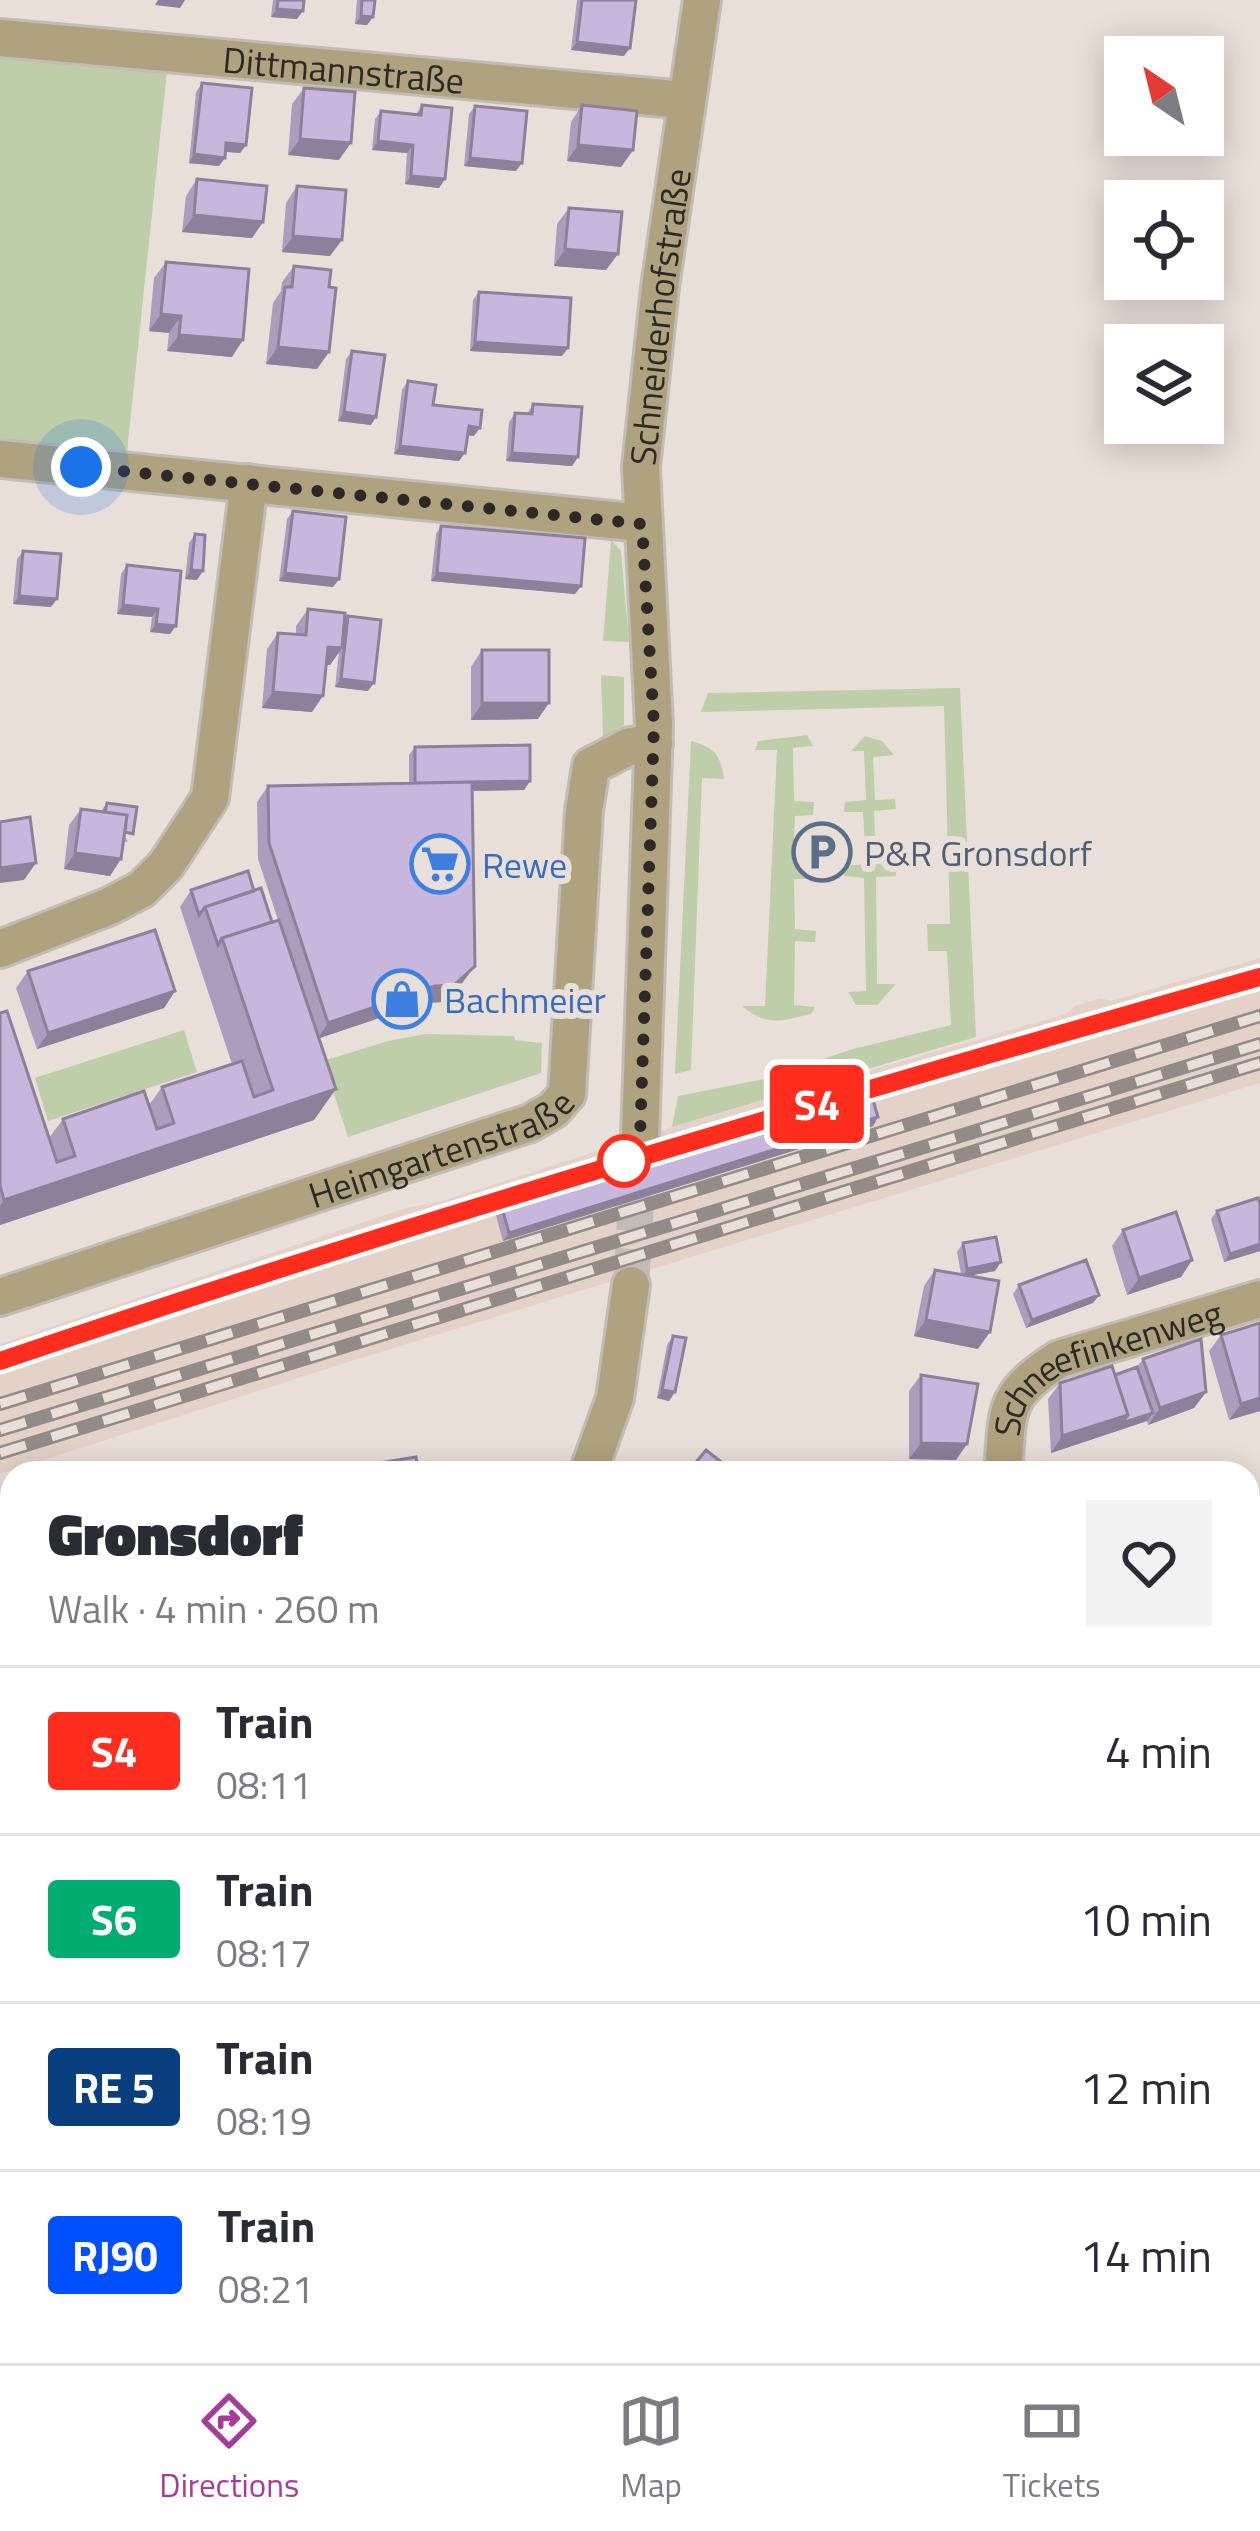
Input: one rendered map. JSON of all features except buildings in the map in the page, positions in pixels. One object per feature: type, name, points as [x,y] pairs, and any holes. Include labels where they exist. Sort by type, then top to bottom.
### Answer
[{"type":"street","name":"Schneiderhofstraße","points":[[640,1138],[654,743],[641,467],[685,100],[702,0]]},
{"type":"street","name":"Dittmannstraße","points":[[0,38],[685,100]]},
{"type":"street","points":[[0,459],[642,524]]},
{"type":"street","points":[[0,949],[142,889],[166,865],[210,798],[248,483]]},
{"type":"street","name":"Heimgartenstraße","points":[[0,1297],[508,1130],[553,1110],[567,1094],[584,811],[591,766],[630,746],[654,743]]},
{"type":"street","points":[[593,1461],[614,1398],[631,1285]]},
{"type":"street","name":"Schneefinkenweg","points":[[1004,1461],[1007,1416],[1021,1385],[1059,1359],[1260,1299]]},
{"type":"shaded area","points":[[1260,958],[1260,1083],[40,1461],[0,1461],[0,1344],[406,1208],[1066,1014],[1100,998],[1111,1001]]},
{"type":"green space","points":[[0,56],[167,71],[127,452],[0,439]]},
{"type":"green space","points":[[611,540],[621,551],[629,642],[603,641]]},
{"type":"green space","points":[[601,675],[624,677],[624,725],[603,737]]},
{"type":"green space","points":[[960,688],[976,1037],[672,1127],[678,1096],[764,1079],[853,1049],[951,1025],[947,951],[928,951],[927,924],[950,924],[944,706],[701,712],[708,693]]},
{"type":"green space","points":[[807,735],[813,746],[793,748],[794,801],[814,802],[813,815],[795,816],[793,865],[817,866],[815,879],[794,879],[795,929],[816,931],[815,942],[795,941],[794,1005],[815,1007],[811,1014],[767,1020],[742,1006],[765,1006],[777,750],[755,750],[758,741]]},
{"type":"green space","points":[[865,736],[882,741],[894,755],[873,757],[875,800],[895,799],[896,809],[874,811],[876,864],[896,865],[896,876],[876,877],[877,984],[896,984],[877,1005],[856,1005],[848,992],[866,991],[864,878],[844,876],[844,866],[866,864],[863,812],[844,812],[845,802],[866,800],[864,751],[851,751]]},
{"type":"green space","points":[[691,741],[715,753],[724,779],[702,778],[691,1070],[675,1074]]},
{"type":"green space","points":[[184,1030],[197,1072],[48,1121],[35,1078]]},
{"type":"green space","points":[[426,1034],[514,1036],[515,1040],[542,1043],[541,1073],[348,1137],[323,1061]]},
{"type":"tunnel","points":[[631,1285],[640,1137]]},
{"type":"railway","points":[[0,1360],[470,1209],[1260,977]]},
{"type":"railway","points":[[0,1404],[1260,1016]]},
{"type":"railway","points":[[0,1430],[1260,1044]]},
{"type":"railway","points":[[0,1453],[1260,1063]]},
{"type":"train","name":"S4","points":[[0,1361],[498,1199],[1260,977]]},
{"type":"place","name":"P&R Gronsdorf","points":[[822,852]]},
{"type":"place","name":"Rewe","points":[[440,864]]},
{"type":"place","name":"Bachmeier","points":[[402,999]]},
{"type":"route","points":[[81,467],[642,524],[654,725],[653,830],[640,1138],[624,1161]]}]
